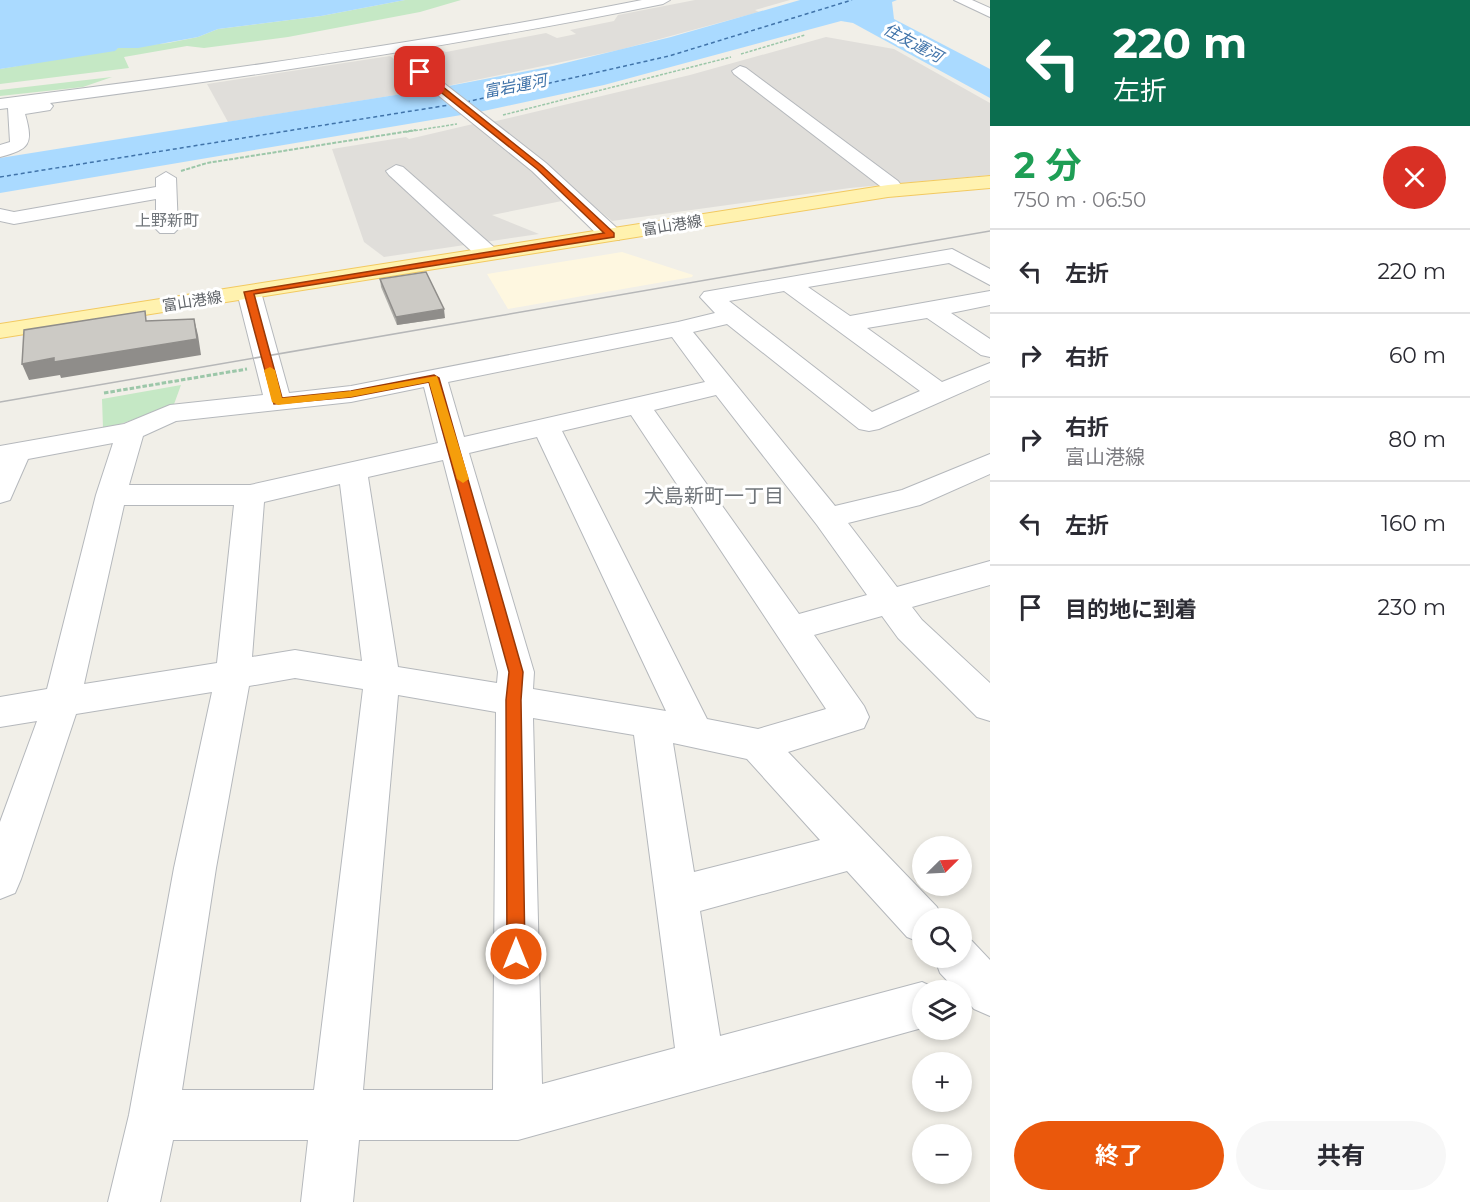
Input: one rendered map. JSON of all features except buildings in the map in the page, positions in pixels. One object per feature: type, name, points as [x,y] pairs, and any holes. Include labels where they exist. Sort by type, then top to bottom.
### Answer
[{"type":"main road","name":"富山港線","points":[[0,331],[888,191],[990,183]]},
{"type":"street","points":[[5,108],[127,80],[135,81],[233,65],[242,61],[242,57],[519,18],[616,0]]},
{"type":"street","points":[[127,80],[151,85],[342,58],[581,17],[663,0]]},
{"type":"street","points":[[961,0],[990,13]]},
{"type":"street","points":[[444,51],[583,21],[581,17]]},
{"type":"street","points":[[403,59],[573,196],[611,235]]},
{"type":"street","points":[[740,71],[891,185]]},
{"type":"street","points":[[5,108],[143,91],[151,85]]},
{"type":"street","points":[[0,151],[20,146],[19,124],[5,108]]},
{"type":"street","points":[[396,171],[488,254]]},
{"type":"street","points":[[0,215],[15,218],[170,180],[167,229]]},
{"type":"street","points":[[990,278],[952,256],[712,297],[731,316],[869,423],[990,372]]},
{"type":"street","points":[[788,283],[941,393]]},
{"type":"street","points":[[249,292],[278,402]]},
{"type":"street","points":[[846,324],[990,298]]},
{"type":"street","points":[[931,310],[990,350]]},
{"type":"street","points":[[0,493],[8,454],[131,431],[170,413],[351,394],[678,329],[731,316]]},
{"type":"street","points":[[678,329],[828,518],[891,600],[910,629],[990,706]]},
{"type":"street","points":[[434,378],[516,672],[513,700],[518,1115]]},
{"type":"street","points":[[111,495],[250,495],[722,386]]},
{"type":"street","points":[[0,712],[295,663],[651,723],[758,745],[850,717],[639,407]]},
{"type":"street","points":[[546,427],[695,732]]},
{"type":"street","points":[[0,879],[63,702],[111,495],[131,431]]},
{"type":"street","points":[[828,518],[910,498],[990,463]]},
{"type":"street","points":[[327,1202],[382,677],[352,472]]},
{"type":"street","points":[[134,1202],[154,1115],[195,868],[233,674],[250,495]]},
{"type":"street","points":[[791,628],[990,573]]},
{"type":"street","points":[[651,723],[700,1065]]},
{"type":"street","points":[[758,745],[912,911]]},
{"type":"street","points":[[676,897],[854,850]]},
{"type":"street","points":[[965,968],[982,988]]},
{"type":"street","points":[[154,1115],[518,1115],[912,1008]]},
{"type":"path","points":[[170,180],[219,161],[477,117],[661,77],[806,35]]},
{"type":"path","points":[[104,393],[236,369],[269,366]]},
{"type":"shaded area","points":[[695,0],[790,0],[755,10],[759,12],[619,50],[447,86],[406,55],[438,49],[446,52],[546,33],[557,38],[576,34],[570,30],[614,21],[618,15]]},
{"type":"shaded area","points":[[826,37],[894,49],[990,103],[990,175],[850,188],[612,221],[492,122],[690,75]]},
{"type":"shaded area","points":[[390,56],[433,89],[228,122],[207,84]]},
{"type":"shaded area","points":[[473,124],[567,200],[492,215],[539,234],[384,257],[364,242],[332,149],[406,137],[409,139]]},
{"type":"shaded area","points":[[622,252],[693,275],[508,309],[487,274]]},
{"type":"green space","points":[[405,0],[461,0],[420,12],[288,37],[204,48],[187,46],[124,57],[129,68],[0,84],[0,69],[118,48],[168,43],[198,37],[218,29],[321,16]]},
{"type":"green space","points":[[112,77],[83,87],[0,96],[0,90]]},
{"type":"green space","points":[[181,385],[173,407],[103,428],[102,399]]},
{"type":"water","points":[[0,0],[405,0],[321,16],[218,29],[198,37],[138,48],[118,48],[115,51],[0,69]]},
{"type":"water","name":"富岩運河","points":[[800,0],[897,0],[892,2],[894,19],[990,69],[990,98],[853,23],[841,21],[604,85],[479,112],[0,193],[0,158],[433,89],[553,66],[671,37]]},
{"type":"ferry route","points":[[466,102],[669,56],[852,0]]},
{"type":"ferry route","points":[[0,177],[449,105]]},
{"type":"tram line","points":[[0,402],[990,231]]},
{"type":"slow traffic","points":[[270,370],[278,402],[351,394],[434,378],[463,479]]},
{"type":"district","name":"上野新町","points":[[167,220]]},
{"type":"district","name":"犬島新町一丁目","points":[[714,496]]},
{"type":"route","points":[[420,72],[573,196],[611,235],[249,292],[278,402],[351,394],[434,378],[516,672],[513,700],[516,954]]},
{"type":"water label","name":"住友運河","points":[[913,43]]}]
